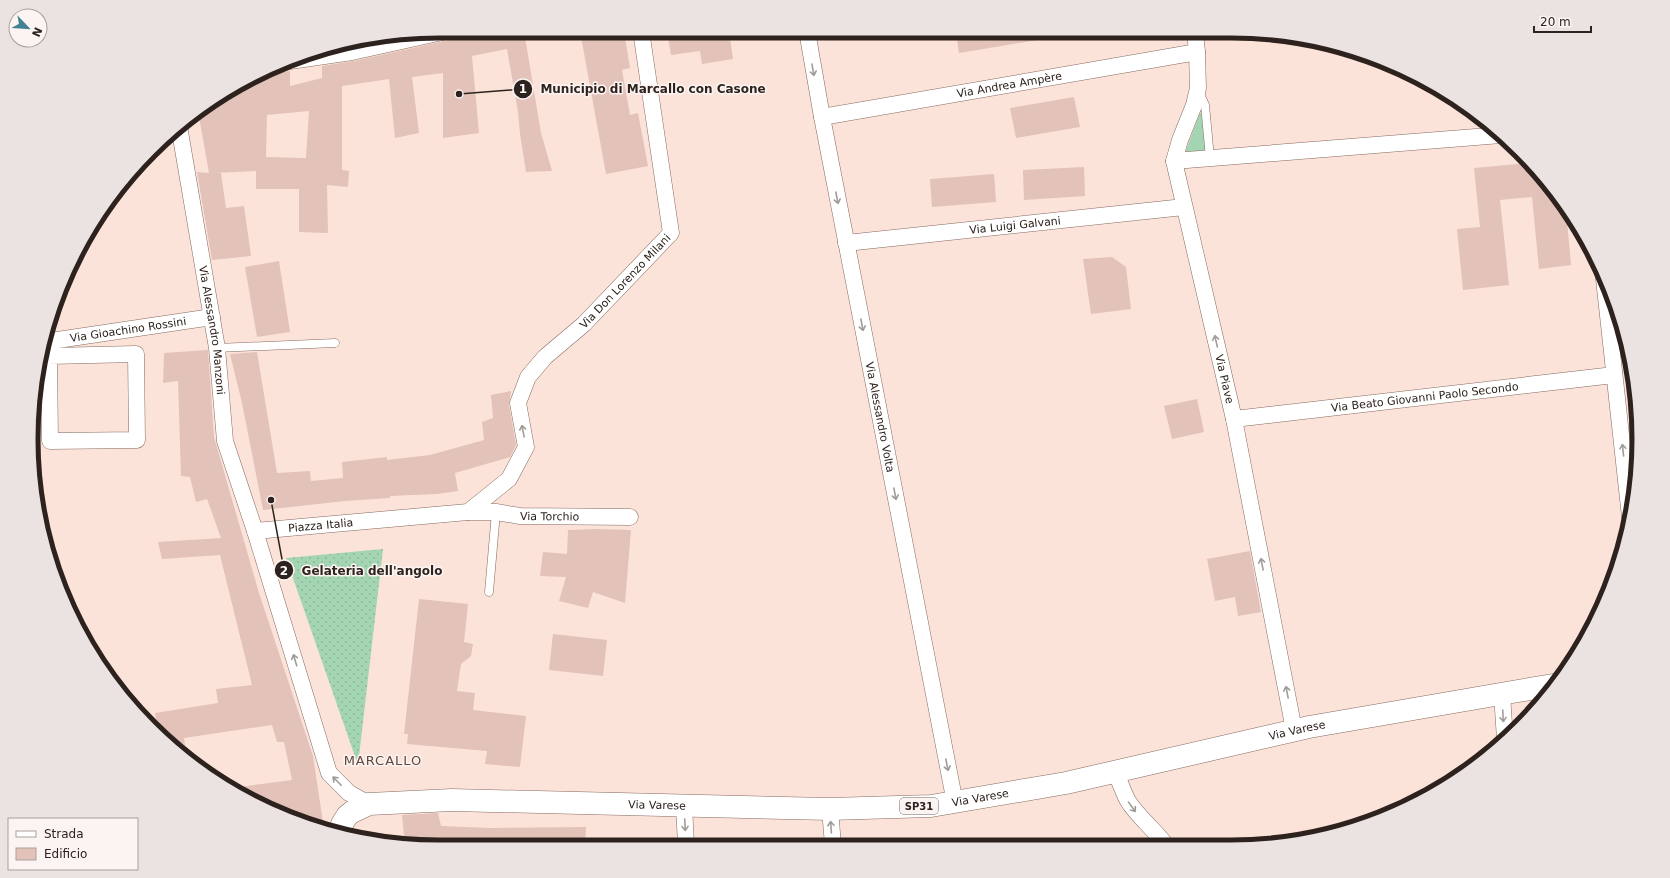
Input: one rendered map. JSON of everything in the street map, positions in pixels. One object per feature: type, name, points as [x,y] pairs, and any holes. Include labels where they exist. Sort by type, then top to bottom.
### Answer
[{"type":"main road","name":"Via Varese","points":[[342,828],[347,816],[369,804],[452,800],[830,809],[931,806],[1059,784],[1294,730],[1546,686]]},
{"type":"street","name":"Via Don Lorenzo Milani","points":[[468,512],[509,479],[526,447],[518,403],[528,377],[545,357],[584,324],[671,233],[642,38]]},
{"type":"street","name":"Via Alessandro Volta","points":[[808,38],[846,243],[955,803]]},
{"type":"street","name":"Via Piave","points":[[1196,38],[1198,88],[1194,105],[1180,140],[1174,161],[1234,419],[1294,730]]},
{"type":"street","points":[[317,57],[352,52],[410,39]]},
{"type":"street","name":"Via Andrea Ampère","points":[[822,116],[1197,52]]},
{"type":"street","name":"Via Alessandro Manzoni","points":[[180,133],[217,348],[225,441],[255,531]]},
{"type":"street","points":[[1174,161],[1492,136]]},
{"type":"street","name":"Via Luigi Galvani","points":[[846,243],[1184,207]]},
{"type":"street","points":[[1606,298],[1628,497]]},
{"type":"street","name":"Via Gioachino Rossini","points":[[49,348],[212,317]]},
{"type":"street","points":[[46,359],[50,441],[137,440],[136,354],[49,349]]},
{"type":"street","name":"Via Beato Giovanni Paolo Secondo","points":[[1234,419],[1614,375]]},
{"type":"street","name":"Piazza Italia","points":[[255,531],[468,512]]},
{"type":"street","name":"Via Torchio","points":[[468,512],[496,512],[520,516],[630,517]]},
{"type":"street","points":[[255,531],[329,773],[349,793],[369,804]]},
{"type":"street","points":[[1502,694],[1504,733]]},
{"type":"street","points":[[1115,772],[1127,799],[1137,813],[1155,830],[1162,840]]},
{"type":"street","points":[[684,805],[686,840]]},
{"type":"street","points":[[830,809],[833,840]]},
{"type":"lane","points":[[1198,88],[1205,105],[1210,158]]},
{"type":"lane","points":[[217,348],[335,343]]},
{"type":"lane","points":[[489,592],[496,512]]},
{"type":"green space","points":[[1200,113],[1203,114],[1206,148],[1204,151],[1187,153],[1186,150]]},
{"type":"green space","points":[[383,549],[358,765],[286,558]]},
{"type":"building","points":[[452,38],[525,38],[541,133],[552,171],[526,172],[518,112],[507,49],[472,56],[479,133],[443,138],[443,73],[412,77],[419,133],[395,138],[389,79],[342,86],[342,170],[349,171],[348,187],[327,185],[328,233],[299,232],[299,189],[256,189],[256,171],[213,173],[221,173],[226,208],[244,206],[251,256],[212,260],[197,172],[209,173],[199,118],[238,92],[276,73],[290,71],[290,86],[322,78],[322,66],[354,61],[449,40]],"holes":[[[309,111],[306,158],[266,157],[267,115]]]},
{"type":"building","points":[[581,38],[625,38],[630,68],[622,70],[630,115],[638,113],[648,166],[606,174]]},
{"type":"building","points":[[668,38],[730,38],[733,59],[702,64],[700,51],[671,55]]},
{"type":"building","points":[[957,38],[1038,38],[1038,40],[959,53]]},
{"type":"building","points":[[1074,97],[1080,127],[1016,138],[1010,108]]},
{"type":"building","points":[[1522,164],[1549,195],[1567,221],[1571,265],[1539,269],[1532,197],[1500,200],[1509,285],[1463,290],[1457,229],[1480,227],[1474,168]]},
{"type":"building","points":[[1084,167],[1085,196],[1024,200],[1023,170]]},
{"type":"building","points":[[994,174],[996,202],[932,207],[930,179]]},
{"type":"building","points":[[1112,257],[1126,267],[1131,309],[1091,314],[1083,259]]},
{"type":"building","points":[[279,261],[290,332],[257,337],[245,267]]},
{"type":"building","points":[[208,350],[214,437],[259,593],[313,756],[323,823],[310,819],[262,799],[240,787],[292,780],[284,742],[277,742],[272,725],[184,738],[186,749],[157,724],[155,713],[218,703],[216,689],[252,685],[220,555],[162,559],[158,542],[221,538],[207,499],[196,502],[190,477],[181,476],[178,381],[163,383],[164,353]]},
{"type":"building","points":[[257,352],[277,473],[310,471],[311,481],[343,478],[342,462],[387,457],[387,460],[430,455],[484,440],[482,422],[493,418],[491,395],[511,391],[509,405],[516,445],[510,457],[455,473],[458,491],[437,494],[390,496],[390,498],[345,501],[263,510],[242,403],[230,354]]},
{"type":"building","points":[[1197,399],[1204,432],[1172,439],[1164,406]]},
{"type":"building","points":[[568,530],[631,530],[625,603],[593,592],[588,608],[559,601],[566,577],[540,576],[543,552],[567,554]]},
{"type":"building","points":[[1250,551],[1261,612],[1238,616],[1235,597],[1215,601],[1207,559]]},
{"type":"building","points":[[419,599],[468,604],[464,642],[473,644],[471,656],[461,664],[457,691],[475,693],[473,710],[526,716],[520,767],[485,764],[487,751],[407,744],[408,734],[404,734]]},
{"type":"building","points":[[553,634],[607,640],[603,676],[549,670]]},
{"type":"building","points":[[438,813],[441,826],[489,828],[586,827],[585,840],[439,840],[404,838],[402,815]]},
{"type":"place","name":"Municipio di Marcallo con Casone","points":[[459,94]]},
{"type":"place","name":"Gelateria dell'angolo","points":[[271,500]]},
{"type":"district","name":"MARCALLO","points":[[383,760]]}]
